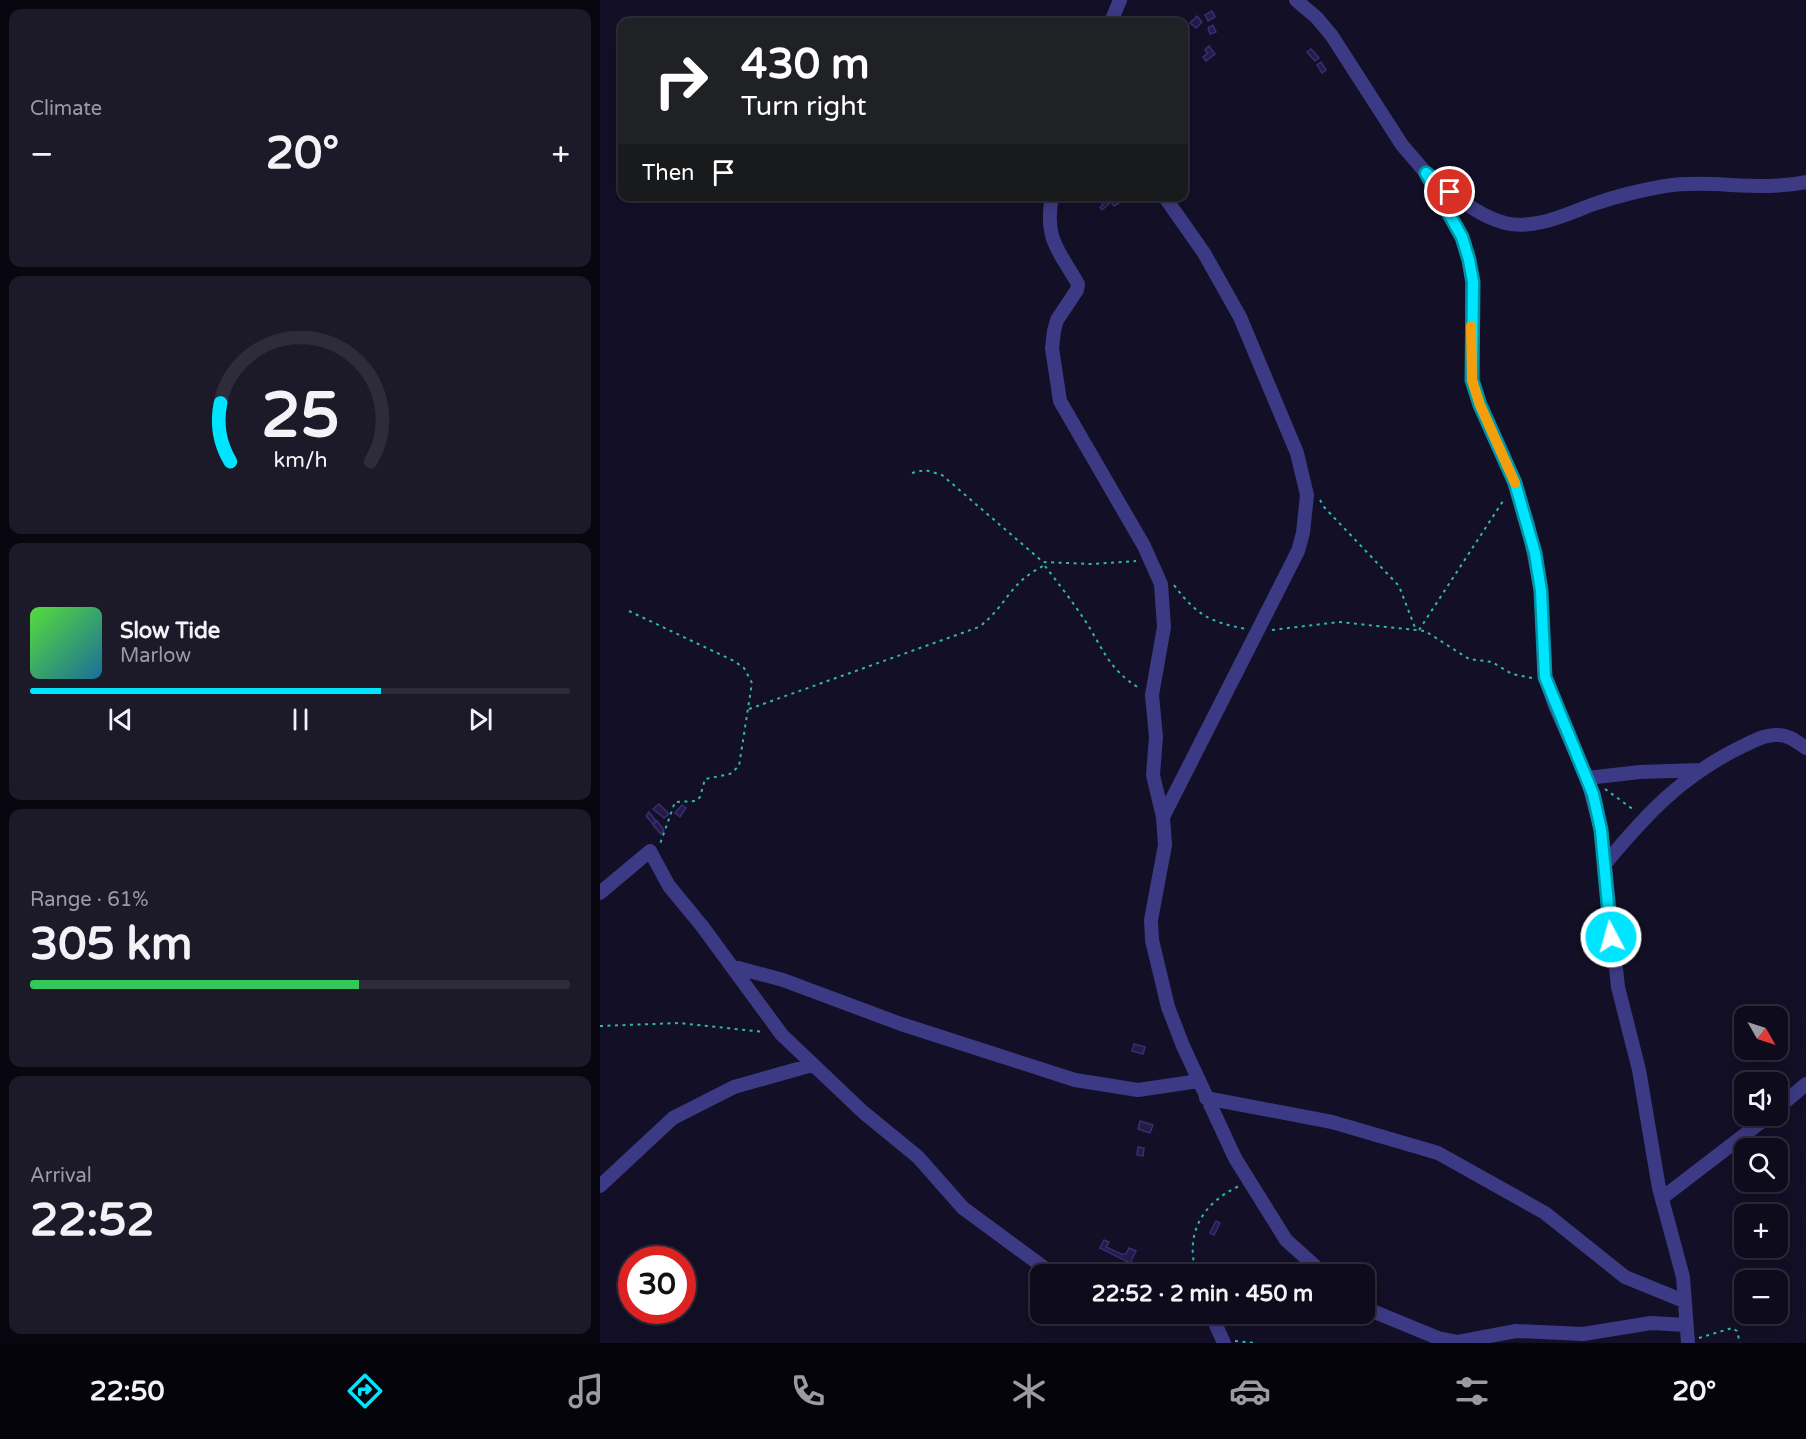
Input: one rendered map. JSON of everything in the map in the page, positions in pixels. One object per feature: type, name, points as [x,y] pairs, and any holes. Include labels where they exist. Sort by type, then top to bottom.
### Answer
[{"type":"street","points":[[1113,18],[1120,0]]},
{"type":"street","points":[[1296,0],[1317,18],[1332,36],[1402,145],[1426,173],[1462,237],[1467,252],[1473,282],[1472,380],[1480,405],[1515,483],[1535,553],[1541,591],[1545,677],[1555,706],[1590,778],[1601,830],[1618,987],[1639,1070],[1662,1198],[1683,1277],[1687,1342]]},
{"type":"street","points":[[1426,173],[1482,214],[1505,223],[1522,225],[1543,222],[1595,204],[1665,186],[1698,183],[1779,186],[1806,182]]},
{"type":"street","points":[[1051,201],[1050,236],[1078,284],[1077,290],[1063,310],[1054,330],[1052,348],[1060,401],[1154,565],[1161,584],[1164,627],[1152,695],[1156,737],[1153,776],[1163,817],[1164,857],[1152,904],[1152,940],[1168,1007],[1206,1098],[1250,1181],[1286,1240],[1313,1264]]},
{"type":"street","points":[[1163,817],[1298,552],[1306,512],[1305,477],[1297,453],[1240,316],[1204,253],[1168,201]]},
{"type":"street","points":[[1605,864],[1644,816],[1700,770],[1764,736],[1788,736],[1806,748]]},
{"type":"street","points":[[1590,778],[1641,772],[1700,770]]},
{"type":"street","points":[[600,892],[647,851],[653,854],[669,886],[782,1035],[812,1065],[918,1157],[963,1208],[1039,1264]]},
{"type":"street","points":[[731,966],[783,981],[901,1024],[1075,1080],[1138,1089],[1199,1081]]},
{"type":"street","points":[[600,1186],[674,1118],[734,1087],[812,1065]]},
{"type":"street","points":[[1788,1099],[1806,1084]]},
{"type":"street","points":[[1206,1098],[1332,1122],[1438,1153],[1545,1213],[1625,1277],[1684,1301]]},
{"type":"street","points":[[1662,1198],[1755,1126]]},
{"type":"street","points":[[1375,1311],[1394,1318],[1429,1343]]},
{"type":"street","points":[[1407,1326],[1438,1338],[1458,1342],[1516,1331],[1566,1334],[1651,1323],[1686,1325]]},
{"type":"street","points":[[1216,1324],[1224,1342]]},
{"type":"path","points":[[912,473],[925,470],[942,475],[1044,564],[1084,619],[1114,669],[1152,695]]},
{"type":"path","points":[[1418,630],[1515,483]]},
{"type":"path","points":[[1320,493],[1324,507],[1399,585],[1418,630]]},
{"type":"path","points":[[749,709],[979,627],[988,621],[1015,584],[1044,564],[1138,561],[1154,565]]},
{"type":"path","points":[[1173,583],[1193,610],[1222,624],[1259,630],[1299,628],[1339,622],[1418,630],[1429,633],[1469,659],[1492,662],[1505,671],[1525,678],[1545,677]]},
{"type":"path","points":[[629,611],[744,668],[752,683],[736,771],[725,776],[705,778],[700,797],[696,801],[675,802],[666,833],[653,854]]},
{"type":"path","points":[[1590,778],[1644,816]]},
{"type":"path","points":[[600,1026],[679,1023],[782,1035]]},
{"type":"path","points":[[1194,1264],[1190,1250],[1194,1229],[1203,1214],[1232,1190],[1250,1181]]},
{"type":"path","points":[[1687,1342],[1732,1328],[1737,1331],[1740,1343]]},
{"type":"path","points":[[1224,1342],[1256,1343]]},
{"type":"building","points":[[1212,11],[1215,17],[1208,21],[1205,15]]},
{"type":"building","points":[[1197,16],[1202,22],[1196,28],[1190,23]]},
{"type":"building","points":[[1213,25],[1216,32],[1210,34],[1208,28]]},
{"type":"building","points":[[1209,46],[1215,54],[1206,61],[1203,57],[1208,53],[1205,50]]},
{"type":"building","points":[[1311,49],[1319,58],[1315,61],[1307,52]]},
{"type":"building","points":[[1321,62],[1326,70],[1322,73],[1317,65]]},
{"type":"building","points":[[1100,201],[1107,201],[1109,204],[1102,210],[1100,207],[1103,205]]},
{"type":"building","points":[[1110,201],[1118,201],[1119,203],[1114,206]]},
{"type":"building","points":[[659,804],[669,814],[664,818],[653,809]]},
{"type":"building","points":[[682,805],[686,808],[680,817],[675,813]]},
{"type":"building","points":[[649,812],[656,821],[653,824],[646,816]]},
{"type":"building","points":[[657,821],[664,830],[661,834],[653,825]]},
{"type":"building","points":[[1134,1044],[1145,1047],[1143,1054],[1132,1051]]},
{"type":"building","points":[[1140,1121],[1153,1125],[1150,1133],[1138,1129]]},
{"type":"building","points":[[1138,1147],[1144,1148],[1143,1156],[1137,1155]]},
{"type":"building","points":[[1216,1221],[1220,1223],[1214,1235],[1210,1233]]},
{"type":"building","points":[[1104,1240],[1109,1242],[1106,1247],[1121,1254],[1126,1254],[1129,1248],[1136,1251],[1130,1263],[1100,1248]]},
{"type":"slow traffic","points":[[1471,326],[1472,380],[1480,405],[1515,483]]},
{"type":"route","points":[[1450,192],[1426,173],[1462,237],[1469,260],[1473,282],[1472,380],[1480,405],[1515,483],[1535,553],[1541,591],[1542,652],[1545,677],[1593,794],[1601,830],[1611,937]]}]
